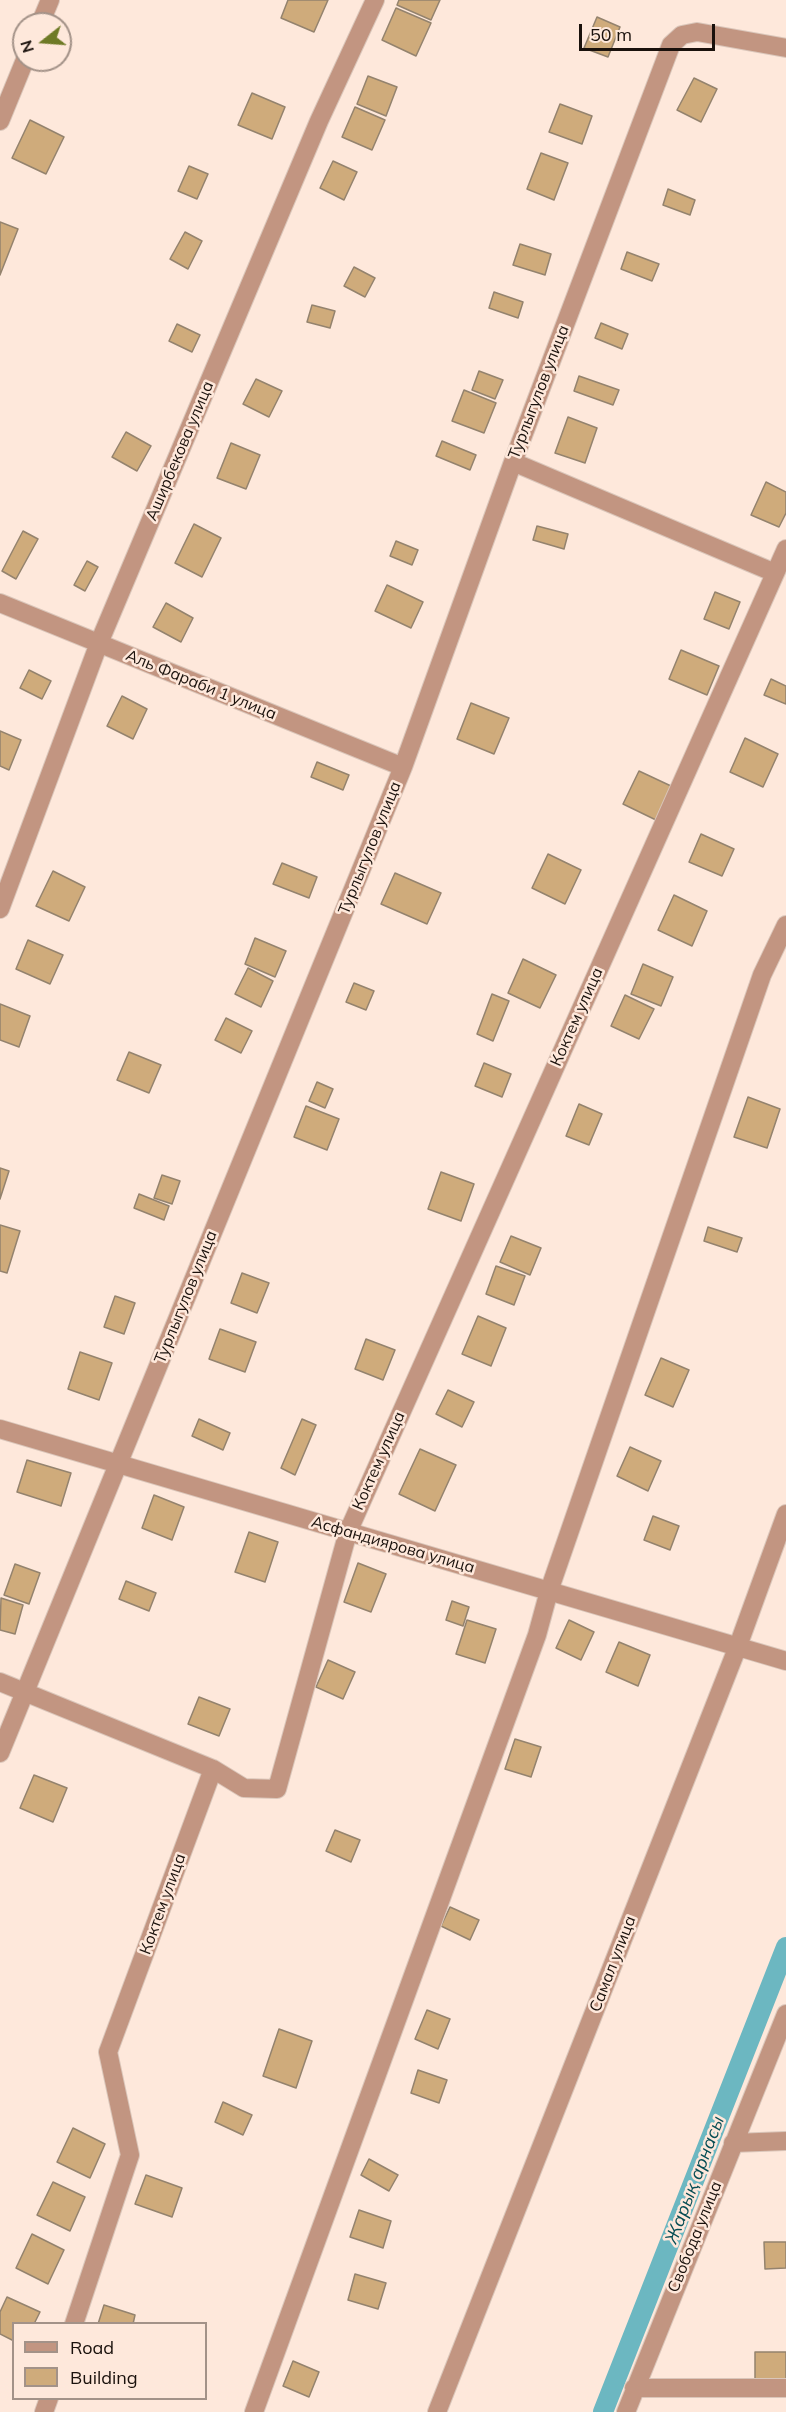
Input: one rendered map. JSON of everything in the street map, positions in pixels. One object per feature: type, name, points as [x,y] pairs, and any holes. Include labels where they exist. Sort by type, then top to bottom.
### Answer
[{"type":"street","name":"Аширбекова улица","points":[[0,909],[99,643],[319,122],[375,0]]},
{"type":"street","name":"Турлыгулов улица","points":[[0,1754],[403,767],[513,462],[671,45],[682,35],[697,32],[786,48]]},
{"type":"street","points":[[0,121],[20,72]]},
{"type":"street","points":[[513,462],[776,573]]},
{"type":"street","name":"Коктем улица","points":[[75,2322],[130,2155],[108,2052],[213,1769],[244,1788],[277,1789],[348,1532],[786,549]]},
{"type":"street","name":"Аль Фараби 1 улица","points":[[0,603],[403,767]]},
{"type":"street","points":[[254,2412],[537,1635],[549,1590],[762,975],[786,925]]},
{"type":"street","name":"Асфандиярова улица","points":[[0,1430],[786,1661]]},
{"type":"street","name":"Самал улица","points":[[437,2412],[738,1646],[786,1514]]},
{"type":"street","points":[[0,1682],[213,1769]]},
{"type":"street","name":"Свобода улица","points":[[626,2412],[786,2014]]},
{"type":"street","points":[[765,2063],[786,2054]]},
{"type":"street","points":[[733,2143],[786,2141]]},
{"type":"street","points":[[634,2388],[786,2388]]},
{"type":"building","points":[[288,0],[328,0],[314,32],[281,18]]},
{"type":"building","points":[[399,0],[440,0],[431,20],[397,5]]},
{"type":"building","points":[[396,8],[431,23],[416,56],[382,40]]},
{"type":"building","points":[[597,17],[620,27],[608,57],[584,48]]},
{"type":"building","points":[[368,76],[397,87],[386,116],[357,104]]},
{"type":"building","points":[[694,78],[717,89],[701,122],[677,110]]},
{"type":"building","points":[[252,93],[285,107],[272,139],[238,125]]},
{"type":"building","points":[[560,104],[592,116],[582,144],[549,132]]},
{"type":"building","points":[[355,107],[385,120],[372,150],[342,137]]},
{"type":"building","points":[[30,120],[64,137],[46,174],[12,158]]},
{"type":"building","points":[[541,153],[568,163],[554,200],[527,189]]},
{"type":"building","points":[[333,161],[357,172],[344,200],[320,188]]},
{"type":"building","points":[[189,166],[208,174],[197,199],[178,191]]},
{"type":"building","points":[[668,189],[695,200],[690,215],[663,205]]},
{"type":"building","points":[[0,222],[18,229],[0,275]]},
{"type":"building","points":[[185,232],[202,241],[188,269],[170,259]]},
{"type":"building","points":[[520,244],[551,254],[545,275],[513,265]]},
{"type":"building","points":[[627,252],[659,264],[652,281],[621,269]]},
{"type":"building","points":[[354,267],[375,278],[365,297],[344,286]]},
{"type":"building","points":[[494,292],[523,302],[518,318],[489,308]]},
{"type":"building","points":[[312,305],[335,311],[330,328],[307,322]]},
{"type":"building","points":[[601,323],[628,334],[622,349],[595,338]]},
{"type":"building","points":[[177,324],[200,335],[192,352],[169,341]]},
{"type":"building","points":[[479,371],[503,380],[495,399],[472,390]]},
{"type":"building","points":[[579,376],[619,390],[613,405],[574,391]]},
{"type":"building","points":[[256,379],[282,391],[269,417],[243,404]]},
{"type":"building","points":[[464,390],[496,403],[484,433],[452,421]]},
{"type":"building","points":[[568,417],[597,428],[585,463],[555,453]]},
{"type":"building","points":[[126,432],[151,446],[137,471],[112,457]]},
{"type":"building","points":[[442,441],[476,455],[470,470],[436,456]]},
{"type":"building","points":[[231,443],[260,455],[246,489],[217,478]]},
{"type":"building","points":[[766,482],[786,492],[786,513],[779,527],[751,515]]},
{"type":"building","points":[[194,524],[221,538],[202,577],[175,563]]},
{"type":"building","points":[[537,526],[568,534],[564,549],[533,540]]},
{"type":"building","points":[[23,531],[38,539],[16,579],[2,571]]},
{"type":"building","points":[[396,541],[418,550],[412,565],[390,556]]},
{"type":"building","points":[[87,561],[98,567],[85,591],[74,585]]},
{"type":"building","points":[[387,585],[423,602],[411,628],[375,611]]},
{"type":"building","points":[[715,592],[740,602],[729,629],[704,619]]},
{"type":"building","points":[[166,603],[193,618],[181,642],[153,627]]},
{"type":"building","points":[[681,650],[719,666],[707,695],[669,679]]},
{"type":"building","points":[[29,670],[51,681],[42,699],[20,688]]},
{"type":"building","points":[[771,679],[786,686],[786,704],[764,695]]},
{"type":"building","points":[[122,696],[147,709],[133,739],[107,726]]},
{"type":"building","points":[[471,703],[509,718],[494,754],[457,739]]},
{"type":"building","points":[[0,731],[21,740],[9,770],[0,766]]},
{"type":"building","points":[[745,738],[778,754],[763,787],[730,772]]},
{"type":"building","points":[[317,762],[349,775],[343,790],[311,777]]},
{"type":"building","points":[[639,771],[671,786],[656,820],[623,804]]},
{"type":"building","points":[[701,834],[734,849],[722,876],[689,862]]},
{"type":"building","points":[[548,854],[581,870],[565,904],[532,888]]},
{"type":"building","points":[[282,863],[317,877],[309,898],[273,884]]},
{"type":"building","points":[[53,871],[85,887],[69,921],[36,906]]},
{"type":"building","points":[[395,873],[441,893],[427,924],[381,904]]},
{"type":"building","points":[[674,895],[707,911],[692,946],[658,930]]},
{"type":"building","points":[[255,938],[286,951],[275,977],[245,964]]},
{"type":"building","points":[[28,940],[63,955],[50,984],[16,969]]},
{"type":"building","points":[[523,959],[556,975],[540,1008],[508,993]]},
{"type":"building","points":[[643,964],[673,977],[661,1006],[631,994]]},
{"type":"building","points":[[248,968],[273,981],[261,1007],[235,994]]},
{"type":"building","points":[[354,983],[374,991],[366,1010],[346,1002]]},
{"type":"building","points":[[492,994],[509,1001],[493,1041],[477,1034]]},
{"type":"building","points":[[625,995],[654,1009],[639,1039],[611,1026]]},
{"type":"building","points":[[0,1004],[30,1016],[19,1047],[0,1040]]},
{"type":"building","points":[[226,1018],[252,1031],[241,1053],[215,1040]]},
{"type":"building","points":[[129,1052],[161,1065],[149,1093],[117,1080]]},
{"type":"building","points":[[484,1063],[511,1074],[502,1097],[475,1086]]},
{"type":"building","points":[[317,1082],[333,1089],[325,1108],[309,1101]]},
{"type":"building","points":[[748,1097],[780,1109],[767,1148],[734,1137]]},
{"type":"building","points":[[579,1104],[602,1114],[589,1145],[566,1136]]},
{"type":"building","points":[[306,1106],[339,1119],[327,1150],[294,1137]]},
{"type":"building","points":[[0,1168],[9,1171],[0,1199]]},
{"type":"building","points":[[441,1172],[474,1184],[461,1221],[428,1209]]},
{"type":"building","points":[[162,1175],[180,1181],[172,1204],[154,1198]]},
{"type":"building","points":[[139,1194],[169,1206],[164,1220],[134,1208]]},
{"type":"building","points":[[0,1225],[20,1231],[7,1273],[0,1271]]},
{"type":"building","points":[[708,1227],[742,1238],[737,1252],[704,1241]]},
{"type":"building","points":[[511,1236],[541,1248],[530,1275],[500,1262]]},
{"type":"building","points":[[496,1266],[525,1276],[514,1305],[486,1294]]},
{"type":"building","points":[[242,1273],[269,1283],[257,1313],[231,1303]]},
{"type":"building","points":[[115,1296],[135,1303],[124,1334],[104,1327]]},
{"type":"building","points":[[478,1316],[506,1328],[491,1366],[462,1354]]},
{"type":"building","points":[[220,1329],[256,1342],[245,1372],[209,1359]]},
{"type":"building","points":[[366,1339],[395,1350],[383,1380],[355,1369]]},
{"type":"building","points":[[80,1352],[112,1363],[99,1400],[68,1389]]},
{"type":"building","points":[[661,1358],[689,1370],[673,1407],[645,1395]]},
{"type":"building","points":[[448,1390],[474,1402],[462,1427],[436,1414]]},
{"type":"building","points":[[199,1419],[230,1433],[223,1450],[192,1436]]},
{"type":"building","points":[[302,1419],[316,1425],[295,1475],[281,1468]]},
{"type":"building","points":[[630,1447],[661,1461],[648,1491],[617,1476]]},
{"type":"building","points":[[420,1449],[456,1465],[435,1511],[399,1494]]},
{"type":"building","points":[[27,1460],[71,1473],[61,1506],[17,1492]]},
{"type":"building","points":[[154,1495],[184,1507],[172,1540],[142,1528]]},
{"type":"building","points":[[653,1516],[679,1526],[670,1550],[644,1540]]},
{"type":"building","points":[[249,1532],[278,1542],[265,1582],[235,1572]]},
{"type":"building","points":[[358,1563],[386,1574],[371,1612],[344,1602]]},
{"type":"building","points":[[15,1564],[40,1573],[29,1604],[4,1595]]},
{"type":"building","points":[[126,1581],[156,1593],[149,1611],[119,1599]]},
{"type":"building","points":[[1,1598],[23,1605],[15,1634],[0,1630]]},
{"type":"building","points":[[452,1601],[469,1607],[463,1626],[446,1620]]},
{"type":"building","points":[[467,1620],[496,1629],[485,1663],[456,1654]]},
{"type":"building","points":[[569,1620],[594,1632],[581,1660],[556,1648]]},
{"type":"building","points":[[619,1642],[650,1655],[638,1686],[606,1672]]},
{"type":"building","points":[[328,1660],[355,1672],[343,1699],[316,1687]]},
{"type":"building","points":[[199,1697],[230,1709],[219,1736],[188,1724]]},
{"type":"building","points":[[515,1739],[541,1747],[531,1777],[505,1769]]},
{"type":"building","points":[[34,1775],[67,1788],[53,1822],[20,1808]]},
{"type":"building","points":[[335,1830],[360,1840],[351,1862],[326,1851]]},
{"type":"building","points":[[450,1907],[479,1920],[470,1940],[441,1926]]},
{"type":"building","points":[[427,2010],[450,2019],[438,2049],[415,2039]]},
{"type":"building","points":[[279,2029],[312,2041],[296,2088],[263,2076]]},
{"type":"building","points":[[418,2070],[447,2080],[439,2103],[411,2093]]},
{"type":"building","points":[[223,2102],[252,2115],[243,2135],[215,2122]]},
{"type":"building","points":[[73,2128],[105,2144],[90,2178],[57,2162]]},
{"type":"building","points":[[369,2159],[398,2175],[389,2191],[361,2175]]},
{"type":"building","points":[[146,2175],[182,2188],[172,2217],[135,2204]]},
{"type":"building","points":[[53,2182],[85,2197],[70,2231],[37,2215]]},
{"type":"building","points":[[359,2210],[391,2221],[383,2248],[350,2237]]},
{"type":"building","points":[[32,2234],[64,2250],[48,2284],[16,2268]]},
{"type":"building","points":[[764,2242],[786,2242],[786,2268],[765,2269]]},
{"type":"building","points":[[355,2274],[386,2283],[378,2309],[348,2300]]},
{"type":"building","points":[[7,2297],[40,2312],[35,2322],[12,2322],[12,2340],[0,2334],[0,2312]]},
{"type":"building","points":[[104,2305],[135,2315],[133,2322],[99,2322]]},
{"type":"building","points":[[755,2352],[786,2352],[786,2382],[755,2383]]},
{"type":"building","points":[[293,2361],[319,2372],[309,2397],[283,2386]]},
{"type":"waterway","name":"Жарық арнасы","points":[[603,2412],[786,1947]]}]
